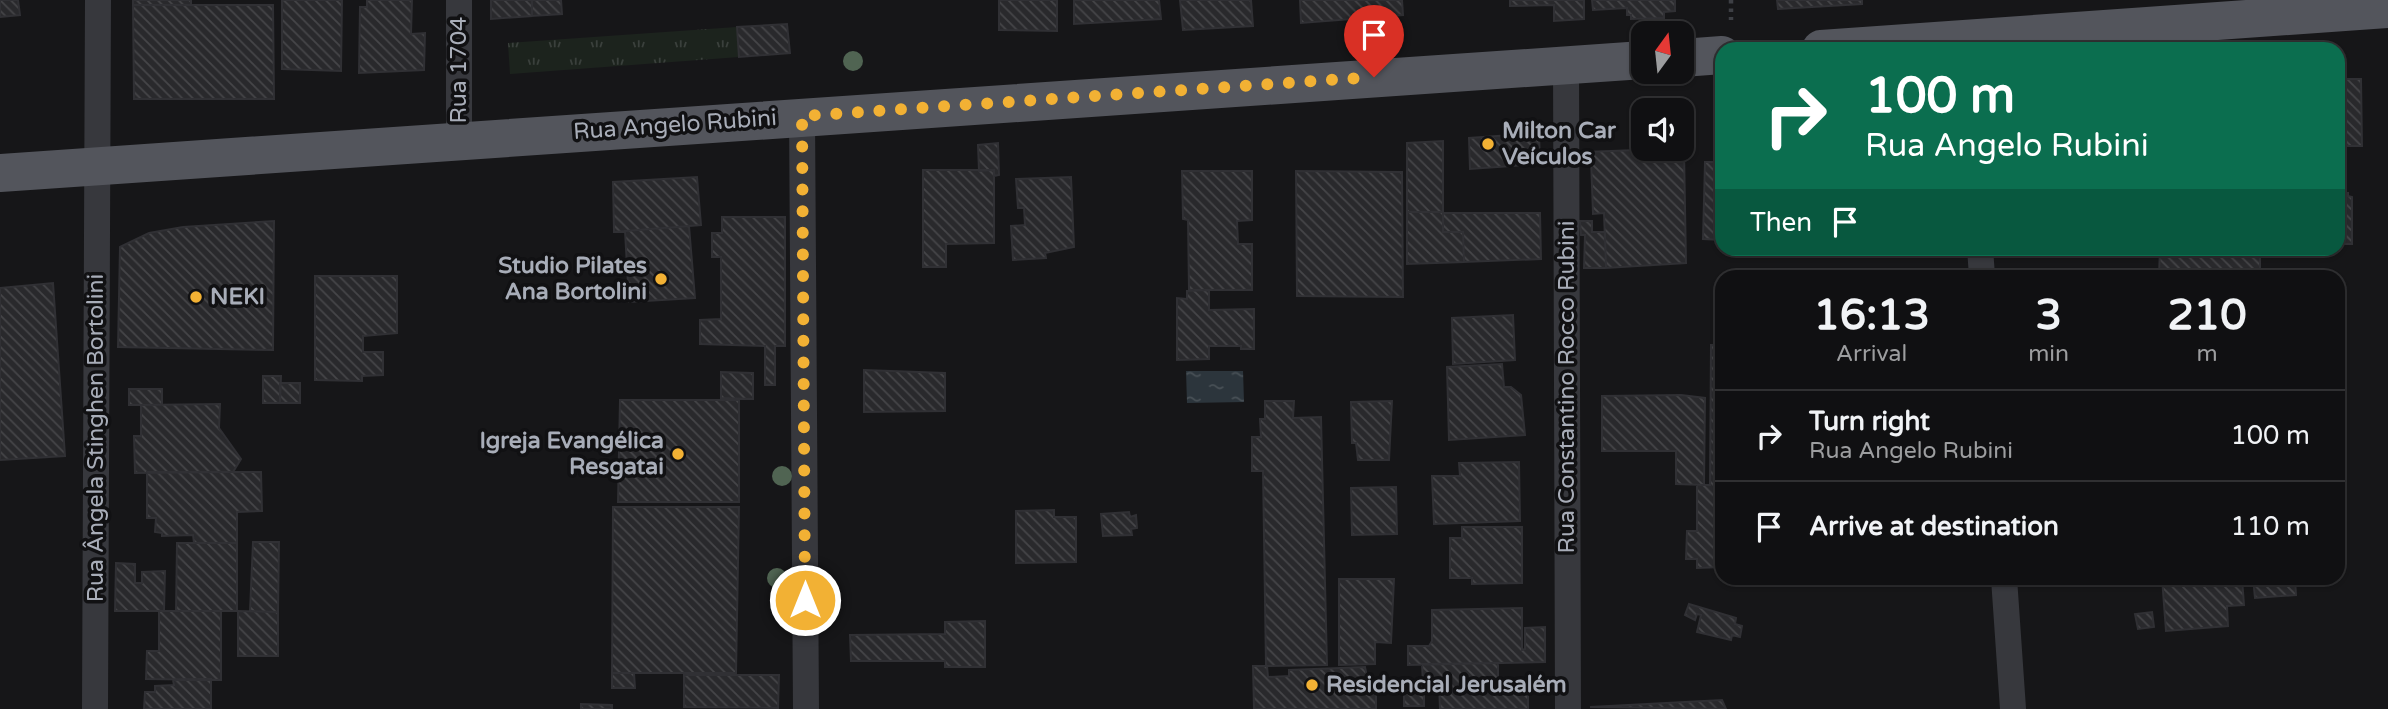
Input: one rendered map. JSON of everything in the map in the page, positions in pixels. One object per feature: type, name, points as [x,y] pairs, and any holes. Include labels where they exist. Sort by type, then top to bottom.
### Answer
[{"type":"main road","points":[[1990,42],[2388,9]]},
{"type":"main road","points":[[1694,57],[1715,56]]},
{"type":"main road","name":"Rua Angelo Rubini","points":[[0,173],[1631,61]]},
{"type":"street","name":"Rua Ângela Stinghen Bortolini","points":[[94,709],[98,0]]},
{"type":"street","name":"Rua 1704","points":[[459,0],[459,141]]},
{"type":"street","name":"Rua Constantino Rocco Rubini","points":[[1566,64],[1568,709]]},
{"type":"street","points":[[802,116],[806,709]]},
{"type":"street","points":[[2004,585],[2013,709]]},
{"type":"green space","points":[[737,27],[739,57],[510,74],[508,43]]},
{"type":"water","points":[[1186,371],[1243,371],[1244,402],[1187,403]]},
{"type":"building","points":[[0,0],[18,0],[20,15],[0,17]]},
{"type":"building","points":[[133,0],[191,0],[191,5],[133,5]]},
{"type":"building","points":[[282,0],[342,0],[341,71],[282,69]]},
{"type":"building","points":[[367,0],[412,0],[411,34],[425,33],[424,70],[359,73],[360,7],[367,7]]},
{"type":"building","points":[[491,0],[532,0],[532,16],[491,19]]},
{"type":"building","points":[[532,0],[561,0],[562,14],[532,16]]},
{"type":"building","points":[[999,0],[1057,0],[1057,31],[999,30]]},
{"type":"building","points":[[1074,0],[1159,0],[1161,19],[1074,24]]},
{"type":"building","points":[[1180,0],[1251,0],[1253,26],[1183,30]]},
{"type":"building","points":[[1300,0],[1402,0],[1403,15],[1301,23]]},
{"type":"building","points":[[1510,0],[1584,0],[1584,19],[1554,21],[1554,5],[1510,6]]},
{"type":"building","points":[[1592,0],[1675,0],[1675,11],[1664,12],[1664,18],[1631,19],[1631,15],[1627,15],[1627,8],[1593,10]]},
{"type":"building","points":[[1777,0],[1862,0],[1862,4],[1778,9]]},
{"type":"building","points":[[133,5],[273,5],[274,99],[134,99]]},
{"type":"building","points":[[787,24],[790,53],[739,57],[737,27]]},
{"type":"building","points":[[2345,79],[2361,79],[2362,146],[2345,146]]},
{"type":"building","points":[[1539,133],[1540,164],[1470,169],[1469,138]]},
{"type":"building","points":[[1443,141],[1443,212],[1407,212],[1407,143]]},
{"type":"building","points":[[998,143],[999,175],[994,176],[994,170],[979,171],[978,145]]},
{"type":"building","points":[[1631,150],[1631,161],[1684,161],[1686,263],[1606,268],[1604,213],[1593,214],[1591,158],[1586,158],[1585,152]]},
{"type":"building","points":[[1705,162],[1715,162],[1715,240],[1703,239]]},
{"type":"building","points":[[923,170],[994,170],[994,243],[946,244],[946,267],[923,267]]},
{"type":"building","points":[[1182,171],[1252,171],[1252,220],[1237,221],[1238,244],[1252,244],[1252,290],[1189,290],[1188,220],[1183,219]]},
{"type":"building","points":[[1296,171],[1402,172],[1403,297],[1297,296]]},
{"type":"building","points":[[697,177],[701,225],[614,232],[613,182]]},
{"type":"building","points":[[1071,177],[1074,247],[1045,253],[1046,258],[1013,260],[1011,226],[1025,225],[1024,208],[1018,208],[1016,179]]},
{"type":"building","points":[[2345,193],[2352,197],[2352,244],[2345,244]]},
{"type":"building","points":[[1407,212],[1443,212],[1443,232],[1463,232],[1464,262],[1407,264]]},
{"type":"building","points":[[1443,213],[1540,213],[1541,259],[1464,262],[1463,232],[1443,232]]},
{"type":"building","points":[[722,217],[785,217],[785,346],[775,346],[775,385],[765,385],[765,346],[700,344],[700,320],[721,319],[721,257],[712,257],[712,233],[722,233]]},
{"type":"building","name":"NEKI","points":[[274,221],[273,350],[118,347],[120,247],[149,233],[183,227]]},
{"type":"building","points":[[1580,221],[1592,221],[1592,232],[1605,232],[1606,268],[1584,268],[1585,235],[1581,235]]},
{"type":"building","name":"Studio Pilates Ana Bortolini","points":[[689,226],[695,298],[629,302],[625,231]]},
{"type":"building","points":[[2160,256],[2260,256],[2260,270],[2159,270]]},
{"type":"building","points":[[315,276],[397,276],[397,333],[363,336],[363,352],[383,352],[383,375],[362,376],[362,381],[315,380]]},
{"type":"building","points":[[53,283],[65,456],[0,460],[0,288]]},
{"type":"building","points":[[1209,290],[1209,310],[1254,309],[1254,349],[1241,349],[1241,346],[1209,346],[1209,359],[1177,360],[1177,298],[1187,299],[1187,291]]},
{"type":"building","points":[[1513,315],[1515,360],[1453,364],[1452,318]]},
{"type":"building","points":[[1711,345],[1715,345],[1715,567],[1697,568],[1697,559],[1686,559],[1687,531],[1697,531],[1697,485],[1710,485]]},
{"type":"building","points":[[1502,364],[1504,387],[1511,387],[1521,395],[1525,435],[1449,440],[1447,367]]},
{"type":"building","points":[[864,370],[945,373],[945,411],[864,412]]},
{"type":"building","points":[[721,372],[753,373],[753,399],[721,398]]},
{"type":"building","points":[[263,376],[281,376],[280,403],[263,403]]},
{"type":"building","points":[[280,383],[300,383],[300,403],[280,403]]},
{"type":"building","points":[[129,389],[162,389],[162,405],[129,405]]},
{"type":"building","points":[[1681,395],[1705,398],[1704,485],[1676,484],[1676,451],[1602,451],[1602,396]]},
{"type":"building","points":[[620,400],[739,400],[739,502],[618,502]]},
{"type":"building","points":[[1265,401],[1294,401],[1293,418],[1321,417],[1327,665],[1266,666],[1263,471],[1252,471],[1252,437],[1261,437],[1260,419],[1265,419]]},
{"type":"building","points":[[1392,401],[1389,460],[1358,460],[1356,443],[1352,443],[1351,402]]},
{"type":"building","points":[[220,404],[219,428],[241,459],[233,472],[135,473],[134,436],[141,436],[141,405]]},
{"type":"building","points":[[1519,462],[1520,521],[1434,524],[1432,476],[1460,476],[1459,463]]},
{"type":"building","points":[[147,472],[261,472],[262,511],[237,512],[237,543],[194,543],[193,535],[162,536],[162,533],[155,532],[156,518],[147,518]]},
{"type":"building","points":[[1396,487],[1397,534],[1352,535],[1351,488]]},
{"type":"building","points":[[613,507],[739,507],[736,673],[612,673]]},
{"type":"building","points":[[1054,510],[1054,517],[1076,517],[1076,562],[1016,563],[1016,511]]},
{"type":"building","points":[[1129,512],[1130,517],[1136,515],[1137,528],[1131,529],[1132,535],[1103,536],[1101,514]]},
{"type":"building","points":[[1462,527],[1522,527],[1522,583],[1472,584],[1472,578],[1450,578],[1450,538],[1462,538]]},
{"type":"building","points":[[253,542],[279,542],[278,612],[250,611]]},
{"type":"building","points":[[177,543],[237,543],[237,611],[176,611]]},
{"type":"building","points":[[116,563],[135,564],[135,583],[142,583],[142,572],[165,571],[164,611],[115,611]]},
{"type":"building","points":[[1339,579],[1394,579],[1391,643],[1375,642],[1375,664],[1339,665]]},
{"type":"building","points":[[2163,585],[2243,585],[2244,605],[2227,606],[2228,626],[2166,631]]},
{"type":"building","points":[[2254,585],[2295,585],[2296,595],[2255,598]]},
{"type":"building","points":[[1689,604],[1736,618],[1735,624],[1742,626],[1740,637],[1732,635],[1731,640],[1697,632],[1701,615],[1697,614],[1695,620],[1685,615]]},
{"type":"building","points":[[1522,608],[1522,650],[1525,649],[1525,628],[1545,627],[1545,662],[1408,665],[1408,646],[1429,646],[1432,641],[1432,610]]},
{"type":"building","points":[[159,611],[221,611],[221,680],[146,679],[147,651],[159,651]]},
{"type":"building","points":[[238,611],[278,612],[278,656],[238,656]]},
{"type":"building","points":[[2152,612],[2154,627],[2138,629],[2135,614]]},
{"type":"building","points":[[985,621],[985,667],[945,667],[945,661],[851,661],[850,635],[945,634],[945,622]]},
{"type":"building","points":[[1498,663],[1498,679],[1528,679],[1528,709],[1440,709],[1439,683],[1423,684],[1422,664]]},
{"type":"building","name":"Residencial Jerusalém","points":[[1253,666],[1267,666],[1268,677],[1289,676],[1289,670],[1365,667],[1370,691],[1376,690],[1376,709],[1254,709]]},
{"type":"building","points":[[612,673],[634,673],[635,688],[612,688]]},
{"type":"building","points":[[684,675],[779,675],[778,708],[684,707]]},
{"type":"building","points":[[211,679],[211,709],[144,709],[145,692],[155,692],[155,686],[174,685],[173,680]]},
{"type":"building","points":[[1404,685],[1424,685],[1424,706],[1404,706]]},
{"type":"building","points":[[1722,700],[1726,709],[1590,707]]},
{"type":"building","points":[[581,704],[612,705],[612,709],[581,709]]},
{"type":"place","name":"Milton Car Veículos","points":[[1488,144]]},
{"type":"place","name":"Studio Pilates Ana Bortolini","points":[[661,279]]},
{"type":"place","name":"NEKI","points":[[196,297]]},
{"type":"place","name":"Igreja Evangélica Resgatai","points":[[678,454]]},
{"type":"place","name":"Residencial Jerusalém","points":[[1312,685]]},
{"type":"route","points":[[805,600],[802,116],[1374,77]]}]
